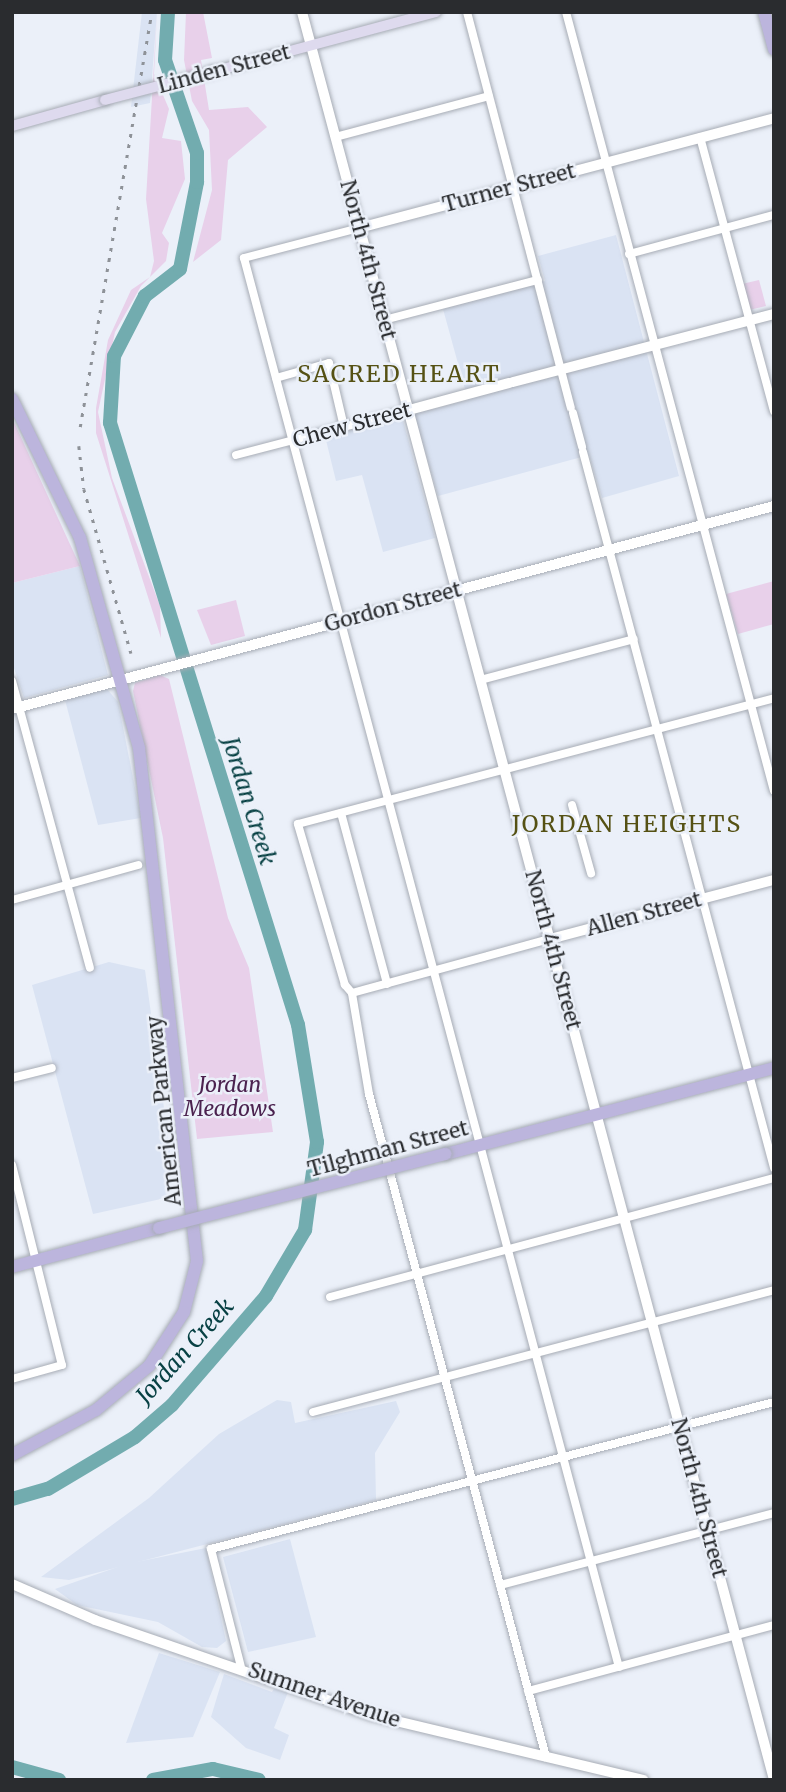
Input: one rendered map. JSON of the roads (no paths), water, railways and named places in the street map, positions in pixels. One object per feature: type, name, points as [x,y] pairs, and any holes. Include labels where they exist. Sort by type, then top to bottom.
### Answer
[{"type":"main road","name":"Linden Street","points":[[12,125],[436,12]]},
{"type":"main road","points":[[764,12],[774,50]]},
{"type":"main road","name":"American Parkway","points":[[12,399],[80,538],[122,679],[157,861],[197,1261],[184,1312],[149,1366],[96,1410],[12,1455]]},
{"type":"main road","name":"Tilghman Street","points":[[12,1267],[774,1068]]},
{"type":"street","name":"North 4th Street","points":[[302,12],[774,1780]]},
{"type":"street","points":[[467,12],[774,1168]]},
{"type":"street","points":[[566,12],[774,791]]},
{"type":"street","points":[[335,136],[489,96]]},
{"type":"street","name":"Turner Street","points":[[276,378],[244,258],[774,118]]},
{"type":"street","points":[[700,137],[774,411]]},
{"type":"street","points":[[629,254],[774,215]]},
{"type":"street","points":[[384,320],[538,280]]},
{"type":"street","name":"Chew Street","points":[[236,455],[774,314]]},
{"type":"street","points":[[344,427],[329,363],[276,378],[619,1667]]},
{"type":"street","name":"Gordon Street","points":[[15,708],[774,506]]},
{"type":"street","points":[[480,680],[634,639]]},
{"type":"street","points":[[12,681],[15,708],[90,968]]},
{"type":"street","points":[[546,1757],[369,1094],[352,993],[298,824],[774,698]]},
{"type":"street","points":[[572,804],[591,873]]},
{"type":"street","points":[[341,813],[387,984]]},
{"type":"street","points":[[12,900],[138,865]]},
{"type":"street","name":"Allen Street","points":[[352,993],[774,880]]},
{"type":"street","points":[[12,1078],[52,1068]]},
{"type":"street","points":[[12,1165],[62,1365],[12,1379]]},
{"type":"street","points":[[330,1297],[774,1178]]},
{"type":"street","points":[[313,1412],[652,1320],[774,1290]]},
{"type":"street","points":[[241,1667],[211,1549],[774,1402]]},
{"type":"street","points":[[500,1585],[774,1513]]},
{"type":"street","name":"Sumner Avenue","points":[[12,1584],[95,1620],[241,1667],[371,1715],[643,1780]]},
{"type":"street","points":[[528,1691],[774,1625]]},
{"type":"waterway","name":"Jordan Creek","points":[[12,1499],[48,1489],[135,1437],[172,1405],[266,1296],[305,1230],[317,1142],[298,1025],[110,423],[114,356],[145,296],[180,269],[197,182],[197,153],[165,60],[168,12]]},
{"type":"waterway","name":"Jordan Creek","points":[[12,1767],[59,1780]]},
{"type":"waterway","name":"Jordan Creek","points":[[153,1780],[213,1769],[259,1780]]},
{"type":"railway","points":[[80,427],[152,12]]},
{"type":"railway","points":[[79,446],[84,489],[131,653]]},
{"type":"district","name":"SACRED HEART","points":[[399,374]]},
{"type":"district","name":"JORDAN HEIGHTS","points":[[627,824]]},
{"type":"park label","name":"Jordan Meadows","points":[[230,1097]]}]
